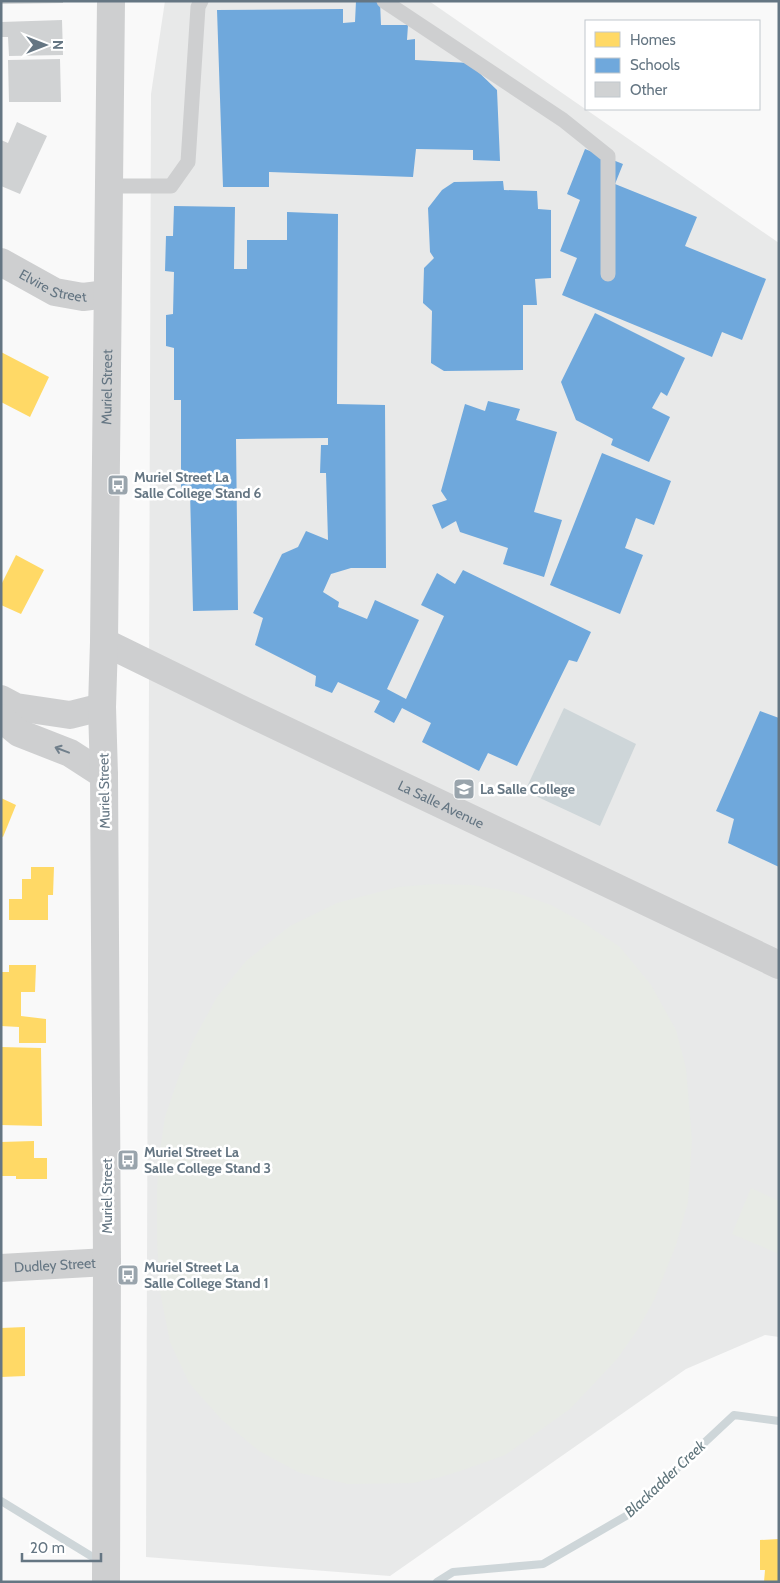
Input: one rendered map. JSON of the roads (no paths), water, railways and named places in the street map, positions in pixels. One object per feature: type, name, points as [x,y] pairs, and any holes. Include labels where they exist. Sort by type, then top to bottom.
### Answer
[{"type":"street","name":"Muriel Street","points":[[106,1582],[107,1262],[102,707],[111,1]]},
{"type":"street","name":"Elvire Street","points":[[1,262],[55,292],[83,297],[107,294]]},
{"type":"street","name":"La Salle Avenue","points":[[104,642],[779,965]]},
{"type":"street","points":[[1,698],[16,706],[70,715],[102,707]]},
{"type":"street","points":[[1,718],[19,733],[70,753],[104,775]]},
{"type":"street","name":"Dudley Street","points":[[1,1268],[107,1262]]},
{"type":"lane","points":[[109,186],[171,186],[188,162],[198,7],[201,1]]},
{"type":"lane","points":[[384,1],[562,120],[608,156],[608,274]]},
{"type":"waterway","name":"Blackadder Creek","points":[[437,1582],[453,1572],[543,1564],[626,1516],[734,1415],[779,1421]]},
{"type":"waterway","name":"Blackadder Creek","points":[[1,1501],[91,1556]]},
{"type":"place","name":"Muriel Street La Salle College Stand 6","points":[[118,485]]},
{"type":"place","name":"La Salle College","points":[[464,789]]},
{"type":"place","name":"Muriel Street La Salle College Stand 3","points":[[128,1160]]},
{"type":"place","name":"Muriel Street La Salle College Stand 1","points":[[128,1275]]}]
